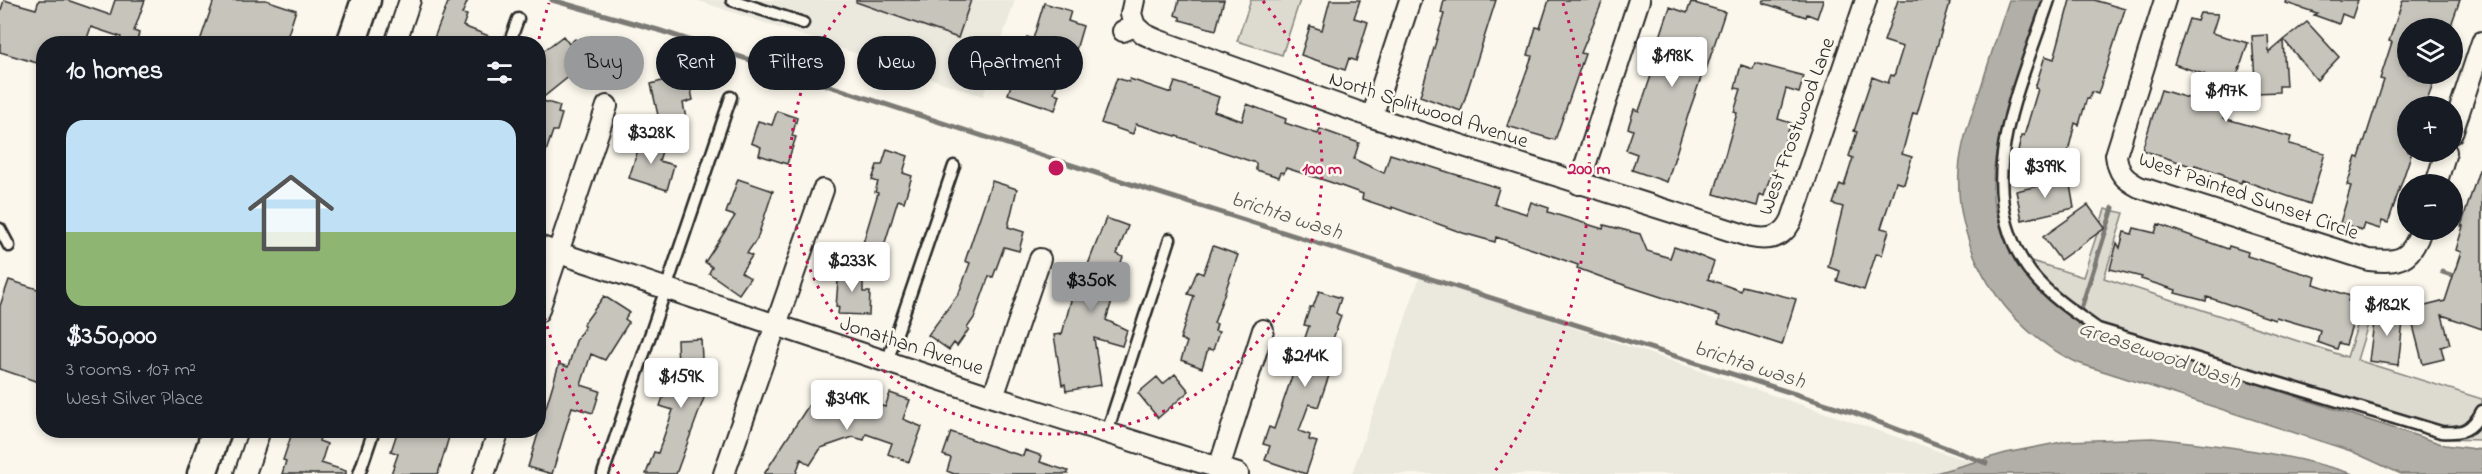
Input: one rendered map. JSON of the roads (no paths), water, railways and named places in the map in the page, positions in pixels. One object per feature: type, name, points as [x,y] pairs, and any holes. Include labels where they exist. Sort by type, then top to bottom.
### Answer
[{"type":"main road","points":[[354,36],[366,0]]},
{"type":"main road","points":[[202,474],[214,438]]},
{"type":"street","points":[[398,36],[410,0]]},
{"type":"street","name":"North Splitwood Avenue","points":[[1134,0],[1129,28],[1157,40],[1372,117],[1579,184],[1751,237],[1782,239]]},
{"type":"street","points":[[1372,117],[1410,0]]},
{"type":"street","points":[[1579,184],[1640,0]]},
{"type":"street","name":"West Frostwood Lane","points":[[1782,239],[1795,212],[1866,0]]},
{"type":"street","name":"West Painted Sunset Circle","points":[[2165,0],[2121,133],[2113,169],[2124,179],[2139,187],[2369,261],[2407,265],[2417,240]]},
{"type":"street","points":[[2463,100],[2482,42]]},
{"type":"street","points":[[546,289],[607,106]]},
{"type":"street","points":[[724,474],[823,190]]},
{"type":"street","name":"Jonathan Avenue","points":[[546,248],[886,362],[1107,432],[1218,471],[1238,474]]},
{"type":"street","points":[[993,397],[1040,259]]},
{"type":"street","points":[[1218,471],[1263,330]]},
{"type":"street","points":[[245,474],[257,438]]},
{"type":"street","points":[[484,474],[496,438]]},
{"type":"lane","points":[[732,0],[802,23]]},
{"type":"lane","points":[[2049,0],[2002,148],[1999,181],[2003,215],[2013,245],[2032,275],[2066,306],[2098,328],[2440,432],[2461,433],[2476,422],[2482,411]]},
{"type":"lane","points":[[511,36],[518,19]]},
{"type":"lane","points":[[603,474],[731,98]]},
{"type":"lane","points":[[886,362],[954,166]]},
{"type":"lane","points":[[0,229],[9,246]]},
{"type":"lane","points":[[1107,432],[1170,238]]},
{"type":"lane","points":[[359,474],[371,438]]},
{"type":"water","name":"Greasewood Wash","points":[[2009,0],[2043,0],[2009,98],[1993,174],[1993,198],[2006,243],[2023,273],[2034,286],[2059,309],[2089,329],[2445,445],[2482,450],[2482,474],[2401,474],[2351,451],[2076,362],[2050,348],[2006,308],[1975,257],[1965,229],[1960,200],[1959,171],[1964,138]]},
{"type":"water","points":[[2152,438],[2254,451],[2303,460],[2353,474],[1932,474],[2006,453],[2067,441]]},
{"type":"waterway","name":"brichta wash","points":[[552,0],[658,30],[1096,173],[1852,412],[1986,463]]},
{"type":"waterway","name":"Greasewood Wash","points":[[2079,315],[2113,208]]},
{"type":"waterway","points":[[2442,272],[2457,277]]}]
